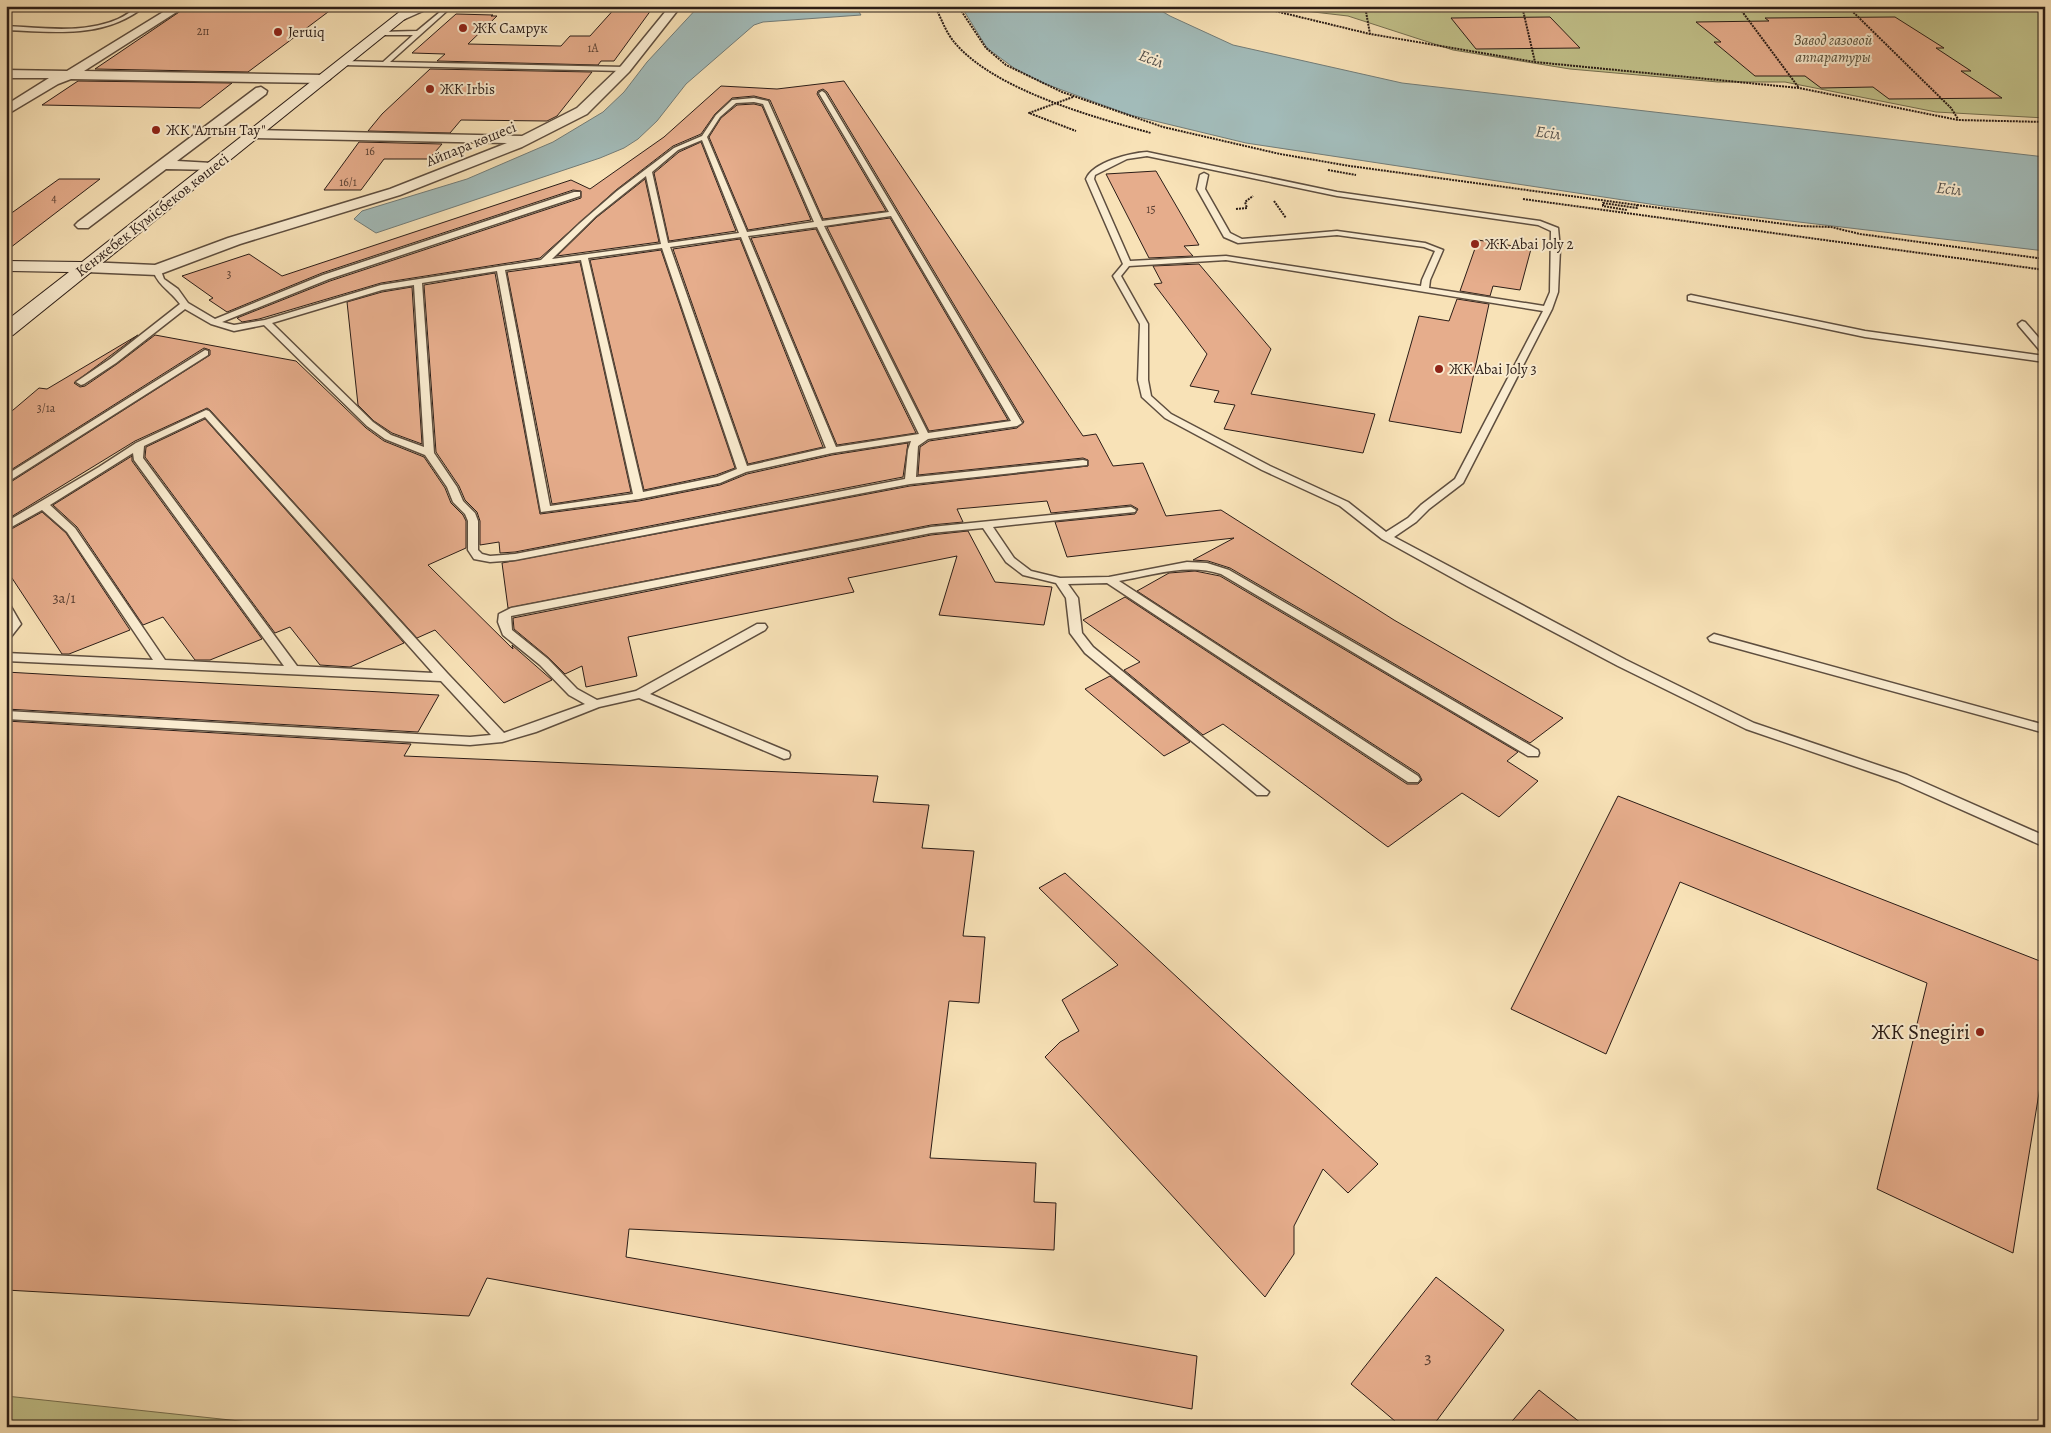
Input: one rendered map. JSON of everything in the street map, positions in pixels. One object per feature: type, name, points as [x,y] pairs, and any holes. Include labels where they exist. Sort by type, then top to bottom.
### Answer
[{"type":"street","points":[[6,111],[54,81],[70,75],[181,6]]},
{"type":"street","points":[[408,10],[430,6]]},
{"type":"street","name":"Айпара көшесі","points":[[157,270],[234,241],[395,192],[527,139],[582,111],[624,69],[676,6]]},
{"type":"street","name":"Кенжебек Күмісбеков көшесі","points":[[6,331],[212,167],[250,124],[273,119],[408,10]]},
{"type":"street","points":[[6,74],[324,79]]},
{"type":"street","points":[[83,225],[261,91]]},
{"type":"street","points":[[225,118],[250,124],[527,139]]},
{"type":"street","points":[[162,165],[212,167]]},
{"type":"street","points":[[6,266],[157,270]]},
{"type":"lane","points":[[6,28],[64,29],[106,25],[120,21],[142,6]]},
{"type":"lane","points":[[384,64],[446,9]]},
{"type":"lane","points":[[382,32],[420,33]]},
{"type":"lane","points":[[344,63],[624,69]]},
{"type":"lane","points":[[501,268],[545,510],[639,496],[720,480],[743,470],[832,450],[1018,423],[892,214],[822,93]]},
{"type":"lane","points":[[544,262],[578,226],[614,196],[676,149],[704,137],[718,116],[734,101],[754,100],[766,102],[819,224],[925,436]]},
{"type":"lane","points":[[704,137],[832,450]]},
{"type":"lane","points":[[1127,264],[1090,179],[1092,174],[1124,156],[1147,154],[1337,194],[1540,223],[1555,230],[1554,292],[1548,309],[1459,482],[1425,507],[1412,520],[1386,537]]},
{"type":"lane","points":[[648,171],[665,245],[743,470]]},
{"type":"lane","points":[[1204,175],[1201,189],[1211,210],[1227,235],[1241,242],[1337,233],[1425,245],[1439,250],[1426,280],[1425,290]]},
{"type":"lane","points":[[214,322],[326,277],[577,194]]},
{"type":"lane","points":[[157,270],[160,280],[175,291],[185,305],[214,322],[234,328],[266,322],[348,297],[418,281],[892,214]]},
{"type":"lane","points":[[584,257],[639,496]]},
{"type":"lane","points":[[1548,309],[1226,258],[1127,264],[1117,276],[1144,324],[1143,380],[1147,398],[1168,416],[1266,468],[1344,504],[1386,537],[1622,662],[1750,726],[1902,778],[2045,842]]},
{"type":"lane","points":[[418,281],[429,453],[452,487],[458,502],[470,513],[473,521],[473,550],[478,557],[490,559],[515,557],[910,481],[1083,463]]},
{"type":"lane","points":[[1691,298],[1865,334],[2045,359]]},
{"type":"lane","points":[[81,382],[113,361],[185,305]]},
{"type":"lane","points":[[266,322],[370,424],[388,437],[429,453]]},
{"type":"lane","points":[[2022,324],[2045,351]]},
{"type":"lane","points":[[6,480],[205,353]]},
{"type":"lane","points":[[6,527],[139,445],[206,413],[444,677],[502,738]]},
{"type":"lane","points":[[910,481],[913,461],[911,450],[914,444],[925,436]]},
{"type":"lane","points":[[139,445],[138,458],[293,670]]},
{"type":"lane","points":[[43,505],[71,530],[160,662]]},
{"type":"lane","points":[[596,704],[573,692],[544,662],[508,632],[504,622],[505,614],[515,610],[931,530],[987,526],[1131,510]]},
{"type":"lane","points":[[987,526],[1010,560],[1027,573],[1060,581],[1109,580],[1187,565],[1207,566],[1225,572],[1533,753]]},
{"type":"lane","points":[[1109,580],[1413,779]]},
{"type":"lane","points":[[1060,581],[1072,598],[1076,633],[1088,650],[1262,792]]},
{"type":"lane","points":[[6,607],[11,623],[6,635]]},
{"type":"lane","points":[[6,715],[470,741],[502,738],[532,729],[596,704],[640,694],[761,626]]},
{"type":"lane","points":[[1714,638],[2045,729]]},
{"type":"lane","points":[[6,656],[444,677]]},
{"type":"lane","points":[[640,694],[784,755]]},
{"type":"path","points":[[935,6],[955,43],[980,65],[1004,80],[1058,102],[1157,135]]},
{"type":"path","points":[[958,6],[986,48],[1006,65],[1048,86],[1073,97],[1163,126],[1280,154],[1368,168],[1800,226],[1831,227],[1860,234],[2045,259]]},
{"type":"path","points":[[1214,6],[1216,9],[1275,11],[1370,34],[1535,62],[1799,88],[1958,120],[2045,122]]},
{"type":"path","points":[[1365,6],[1370,34]]},
{"type":"path","points":[[1522,6],[1535,62]]},
{"type":"path","points":[[1738,6],[1799,88]]},
{"type":"path","points":[[1847,6],[1951,108],[1958,120]]},
{"type":"path","points":[[1073,97],[1028,113],[1076,131]]},
{"type":"path","points":[[1324,169],[1362,176]]},
{"type":"path","points":[[1211,210],[1247,208],[1246,202],[1253,196]]},
{"type":"path","points":[[1517,198],[2045,270]]},
{"type":"path","points":[[1274,200],[1301,236]]},
{"type":"path","points":[[1636,213],[1636,211],[1603,206],[1602,203],[1637,208],[1637,204]]},
{"type":"green space","name":"Завод газовой аппаратуры","points":[[1262,6],[2045,6],[2045,118],[1936,112],[1785,82],[1718,82],[1570,69],[1453,50],[1348,16]]},
{"type":"green space","points":[[6,1396],[277,1425],[293,1427],[6,1427]]},
{"type":"water","points":[[699,6],[855,6],[861,15],[763,22],[754,25],[686,84],[657,121],[638,139],[624,148],[600,158],[376,233],[354,219],[362,211],[467,179],[553,142],[603,112],[624,92],[647,62]]},
{"type":"water","name":"Есіл","points":[[961,6],[1153,6],[1170,16],[1233,45],[1402,83],[2045,157],[2045,251],[1663,206],[1246,143],[1130,115],[1043,83],[1014,68],[987,48]]},
{"type":"building","points":[[188,6],[336,6],[248,72],[95,69]]},
{"type":"building","points":[[617,6],[654,6],[614,61],[601,61],[598,65],[437,61],[445,54],[412,53],[456,14],[497,16],[468,44],[561,46],[570,36],[590,36]]},
{"type":"building","points":[[1550,17],[1580,48],[1476,49],[1451,18]]},
{"type":"building","points":[[1895,17],[1944,48],[1936,48],[1971,71],[1961,71],[2002,98],[1889,99],[1873,87],[1821,88],[1805,76],[1755,76],[1714,42],[1721,42],[1696,22],[1769,21],[1765,18]]},
{"type":"building","points":[[430,69],[592,72],[557,116],[547,121],[461,120],[450,133],[368,131],[382,114]]},
{"type":"building","points":[[78,81],[232,83],[200,108],[42,105]]},
{"type":"building","points":[[844,81],[1083,436],[1096,434],[1113,466],[1143,463],[1166,516],[1221,510],[1394,620],[1563,718],[1530,743],[1230,568],[1208,561],[1193,560],[1234,538],[1067,557],[1055,522],[1135,514],[1138,509],[1131,505],[1051,513],[1047,501],[957,509],[963,522],[931,525],[508,608],[502,563],[910,486],[1088,466],[1088,460],[1083,458],[918,475],[920,447],[929,441],[1017,428],[1024,422],[827,92],[823,89],[818,91],[817,94],[886,211],[823,219],[770,100],[754,96],[732,98],[715,114],[701,134],[673,146],[616,190],[540,258],[381,283],[259,319],[242,322],[237,318],[330,281],[581,198],[581,191],[573,190],[322,273],[227,312],[209,300],[213,298],[182,276],[249,254],[282,276],[571,180],[590,189],[664,137],[721,86],[777,89]]},
{"type":"building","points":[[754,104],[762,106],[811,220],[748,230],[709,137],[721,118],[737,105]]},
{"type":"building","points":[[359,142],[442,144],[429,159],[384,159],[361,190],[324,190]]},
{"type":"building","points":[[701,142],[736,231],[669,241],[654,173],[679,152]]},
{"type":"building","points":[[1156,171],[1199,245],[1184,246],[1193,256],[1149,258],[1106,174]]},
{"type":"building","points":[[59,179],[100,179],[6,251],[6,217]]},
{"type":"building","points":[[645,179],[659,242],[557,256],[597,217]]},
{"type":"building","points":[[890,218],[1008,420],[929,431],[827,227]]},
{"type":"building","points":[[816,229],[916,433],[837,445],[751,238]]},
{"type":"building","points":[[740,239],[823,447],[748,464],[673,249]]},
{"type":"building","points":[[1478,240],[1531,249],[1520,290],[1493,286],[1490,296],[1460,291]]},
{"type":"building","points":[[661,250],[735,468],[716,475],[644,490],[590,260]]},
{"type":"building","points":[[580,262],[631,492],[552,504],[507,272]]},
{"type":"building","name":"ЖК Abai Joly 3","points":[[1199,264],[1271,349],[1251,394],[1375,414],[1363,453],[1224,429],[1235,405],[1214,402],[1219,391],[1190,386],[1207,354],[1154,284],[1162,283],[1153,266]]},
{"type":"building","points":[[495,273],[540,514],[639,501],[720,485],[747,474],[832,455],[908,443],[903,477],[515,552],[500,553],[499,542],[480,545],[480,521],[477,512],[465,500],[459,486],[436,452],[424,285]]},
{"type":"building","points":[[412,287],[422,444],[392,433],[374,421],[358,405],[347,302],[382,292]]},
{"type":"building","points":[[1457,299],[1489,304],[1461,433],[1389,421],[1419,316],[1449,321]]},
{"type":"building","points":[[138,335],[74,383],[80,387],[85,386],[155,335],[296,361],[366,428],[384,441],[424,457],[445,488],[451,503],[463,515],[466,521],[466,548],[428,565],[513,649],[512,645],[552,680],[504,703],[435,630],[417,638],[207,408],[135,441],[6,520],[6,485],[210,355],[210,350],[204,348],[6,473],[6,416],[39,388],[47,389]]},
{"type":"building","points":[[205,419],[404,643],[350,667],[320,665],[290,627],[275,633],[145,457],[146,447]]},
{"type":"building","points":[[132,456],[132,461],[262,639],[210,660],[195,660],[163,617],[143,625],[77,527],[53,505]]},
{"type":"building","points":[[42,512],[66,533],[130,630],[69,654],[62,654],[6,569],[6,532]]},
{"type":"building","points":[[968,531],[995,582],[1052,587],[1044,625],[939,615],[957,556],[848,578],[854,592],[628,637],[637,676],[586,687],[582,666],[565,674],[514,629],[513,618],[931,535]]},
{"type":"building","points":[[1195,571],[1220,576],[1518,752],[1507,761],[1538,781],[1499,817],[1462,793],[1388,847],[1223,724],[1203,735],[1124,670],[1140,662],[1083,620],[1125,597],[1407,784],[1418,784],[1422,780],[1419,774],[1137,591],[1169,573]]},
{"type":"building","points":[[6,672],[439,695],[418,732],[6,709]]},
{"type":"building","points":[[1110,676],[1190,742],[1164,756],[1085,689]]},
{"type":"building","points":[[6,721],[411,744],[404,756],[878,776],[873,802],[929,805],[922,848],[974,851],[963,936],[985,937],[979,1003],[949,1001],[930,1158],[1036,1163],[1034,1202],[1056,1203],[1054,1250],[629,1229],[626,1257],[1197,1356],[1192,1409],[487,1278],[469,1316],[6,1290]]},
{"type":"building","name":"ЖК Snegiri","points":[[1618,796],[2045,963],[2045,1056],[2013,1253],[1877,1189],[1927,983],[1680,882],[1606,1054],[1511,1009]]},
{"type":"building","points":[[1065,873],[1378,1164],[1348,1193],[1323,1169],[1294,1226],[1294,1254],[1265,1297],[1045,1057],[1060,1042],[1079,1031],[1062,1000],[1118,965],[1039,888]]},
{"type":"building","points":[[1436,1277],[1504,1330],[1432,1427],[1402,1427],[1351,1384]]},
{"type":"building","points":[[1539,1390],[1586,1427],[1507,1427]]},
{"type":"place","name":"ЖК Самрук","points":[[463,28]]},
{"type":"place","name":"Jeruiq","points":[[278,32]]},
{"type":"place","name":"ЖК Irbis","points":[[430,89]]},
{"type":"place","name":"ЖК \"Алтын Тау\"","points":[[156,130]]},
{"type":"place","name":"ЖК Abai Joly 2","points":[[1475,244]]},
{"type":"place","name":"ЖК Abai Joly 3","points":[[1439,369]]},
{"type":"place","name":"ЖК Snegiri","points":[[1980,1032]]}]
